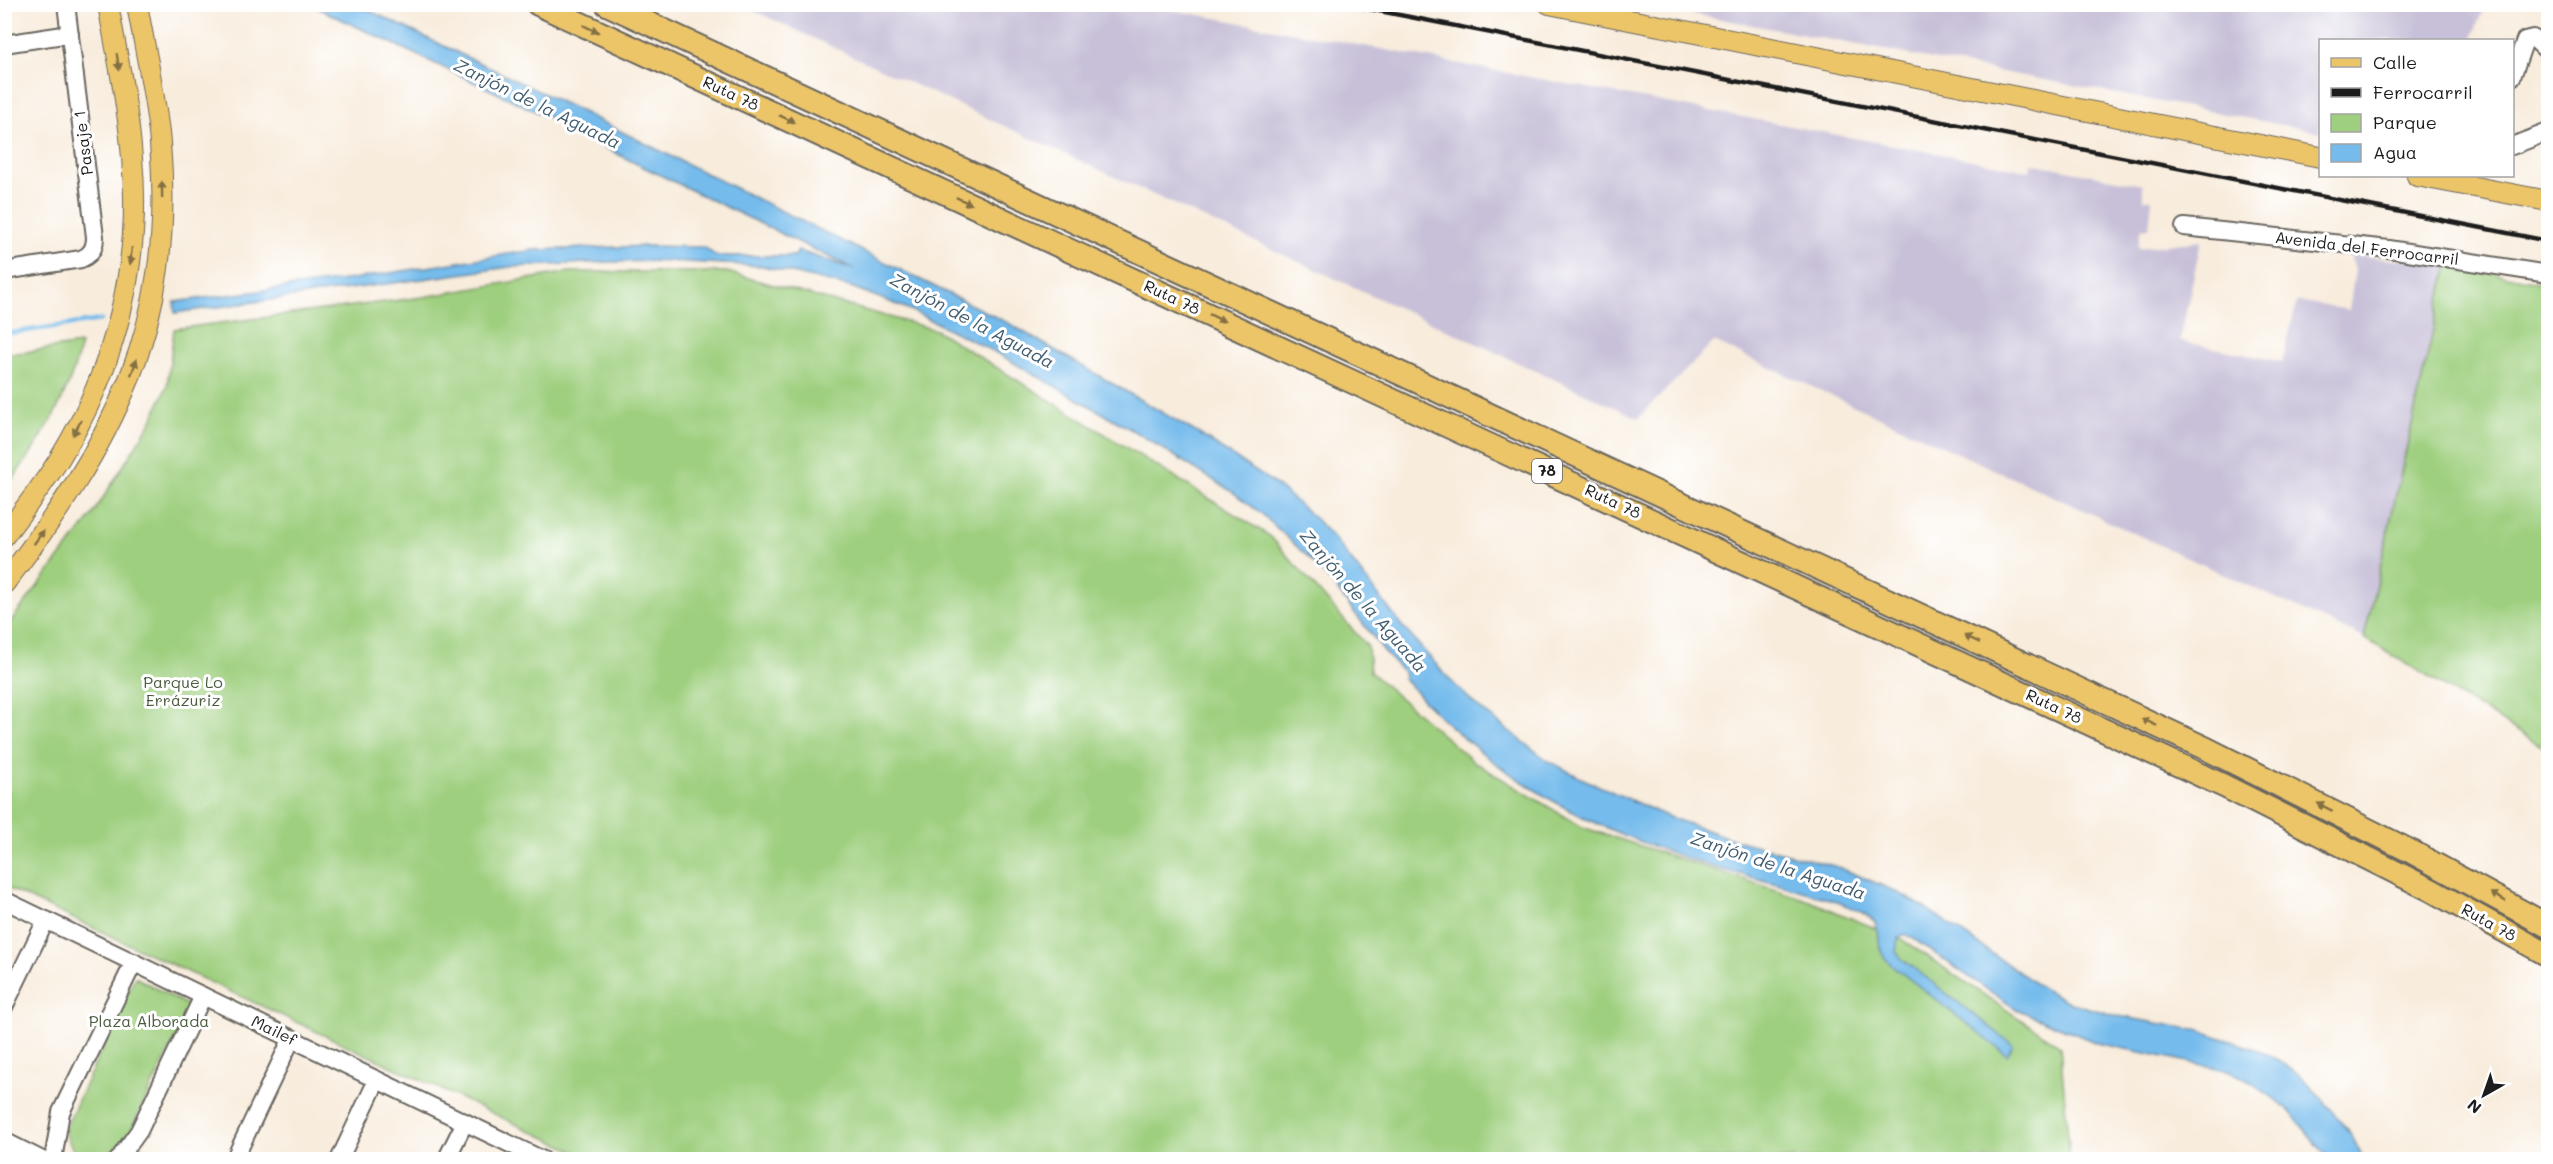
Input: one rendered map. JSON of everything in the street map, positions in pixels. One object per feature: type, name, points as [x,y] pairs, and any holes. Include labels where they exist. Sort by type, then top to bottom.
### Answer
[{"type":"highway","name":"Ruta 78","points":[[538,4],[2224,786],[2431,890],[2548,955]]},
{"type":"highway","name":"Ruta 78","points":[[607,4],[2207,749],[2412,852],[2548,926]]},
{"type":"main road","points":[[4,536],[60,458],[89,405],[110,350],[125,295],[134,214],[132,159],[108,4]]},
{"type":"main road","points":[[4,584],[62,504],[98,448],[127,388],[150,312],[159,261],[162,171],[156,112],[137,4]]},
{"type":"main road","points":[[1549,4],[2319,157]]},
{"type":"main road","points":[[2432,177],[2548,201]]},
{"type":"street","name":"Pasaje 1","points":[[4,271],[81,259],[92,251],[95,237],[66,4]]},
{"type":"street","points":[[4,44],[70,34]]},
{"type":"street","points":[[2514,71],[2525,40],[2529,37],[2548,52]]},
{"type":"street","points":[[2514,145],[2548,132]]},
{"type":"street","name":"Avenida del Ferrocarril","points":[[2184,227],[2390,249],[2548,274]]},
{"type":"street","name":"Mailef","points":[[4,900],[543,1160]]},
{"type":"street","points":[[4,1007],[46,920]]},
{"type":"street","points":[[53,1160],[61,1113],[134,962]]},
{"type":"street","points":[[118,1160],[139,1131],[203,996]]},
{"type":"street","points":[[234,1160],[292,1038]]},
{"type":"street","points":[[339,1160],[377,1080]]},
{"type":"street","points":[[446,1160],[465,1122]]},
{"type":"street","points":[[4,1141],[42,1160]]},
{"type":"shaded area","points":[[741,5],[1146,5],[2030,171],[2031,163],[2143,185],[2143,200],[2152,200],[2149,228],[2141,229],[2138,248],[2201,241],[2180,341],[2282,362],[2297,301],[2349,310],[2355,270],[2350,255],[2448,264],[2364,638],[1714,342],[1638,418]]},
{"type":"shaded area","points":[[1646,5],[2485,5],[2471,39],[2319,39],[2319,132]]},
{"type":"green space","points":[[2448,264],[2548,284],[2548,750],[2364,638]]},
{"type":"green space","name":"Parque Lo Errázuriz","points":[[569,272],[727,272],[936,330],[1270,536],[1368,647],[1370,672],[1474,762],[1582,827],[1810,901],[1901,939],[2060,1046],[2070,1159],[591,1159],[5,887],[4,630],[91,517],[151,422],[167,386],[174,329],[423,297]]},
{"type":"green space","points":[[81,344],[68,384],[51,421],[5,489],[5,355]]},
{"type":"green space","name":"Plaza Alborada","points":[[135,977],[191,1007],[130,1131],[105,1159],[98,1159],[73,1150],[64,1131]]},
{"type":"water","name":"Zanjón de la Aguada","points":[[311,5],[358,5],[578,110],[1010,324],[1199,434],[1275,484],[1316,519],[1337,542],[1402,626],[1451,681],[1478,707],[1547,760],[1581,778],[1669,817],[1732,839],[1838,867],[1895,891],[1924,907],[2044,989],[2071,1003],[2118,1016],[2201,1031],[2258,1050],[2280,1061],[2301,1077],[2321,1097],[2350,1133],[2364,1159],[2329,1159],[2286,1107],[2245,1078],[2222,1069],[2097,1043],[2016,1009],[1912,938],[1905,934],[1898,938],[1896,952],[1901,958],[2013,1045],[2007,1055],[1889,963],[1881,950],[1876,924],[1863,913],[1823,897],[1710,866],[1663,850],[1632,839],[1561,806],[1488,758],[1443,720],[1403,678],[1405,674],[1387,655],[1331,582],[1262,514],[1231,491],[1139,434],[993,351],[908,309],[851,287],[762,266],[667,261],[510,267],[175,313],[174,302],[352,279],[534,250],[647,246],[704,247],[716,256],[795,256],[798,251],[854,269],[629,160],[552,119]]},
{"type":"waterway","points":[[4,334],[101,320]]},
{"type":"railway","points":[[1344,4],[2548,241]]}]
